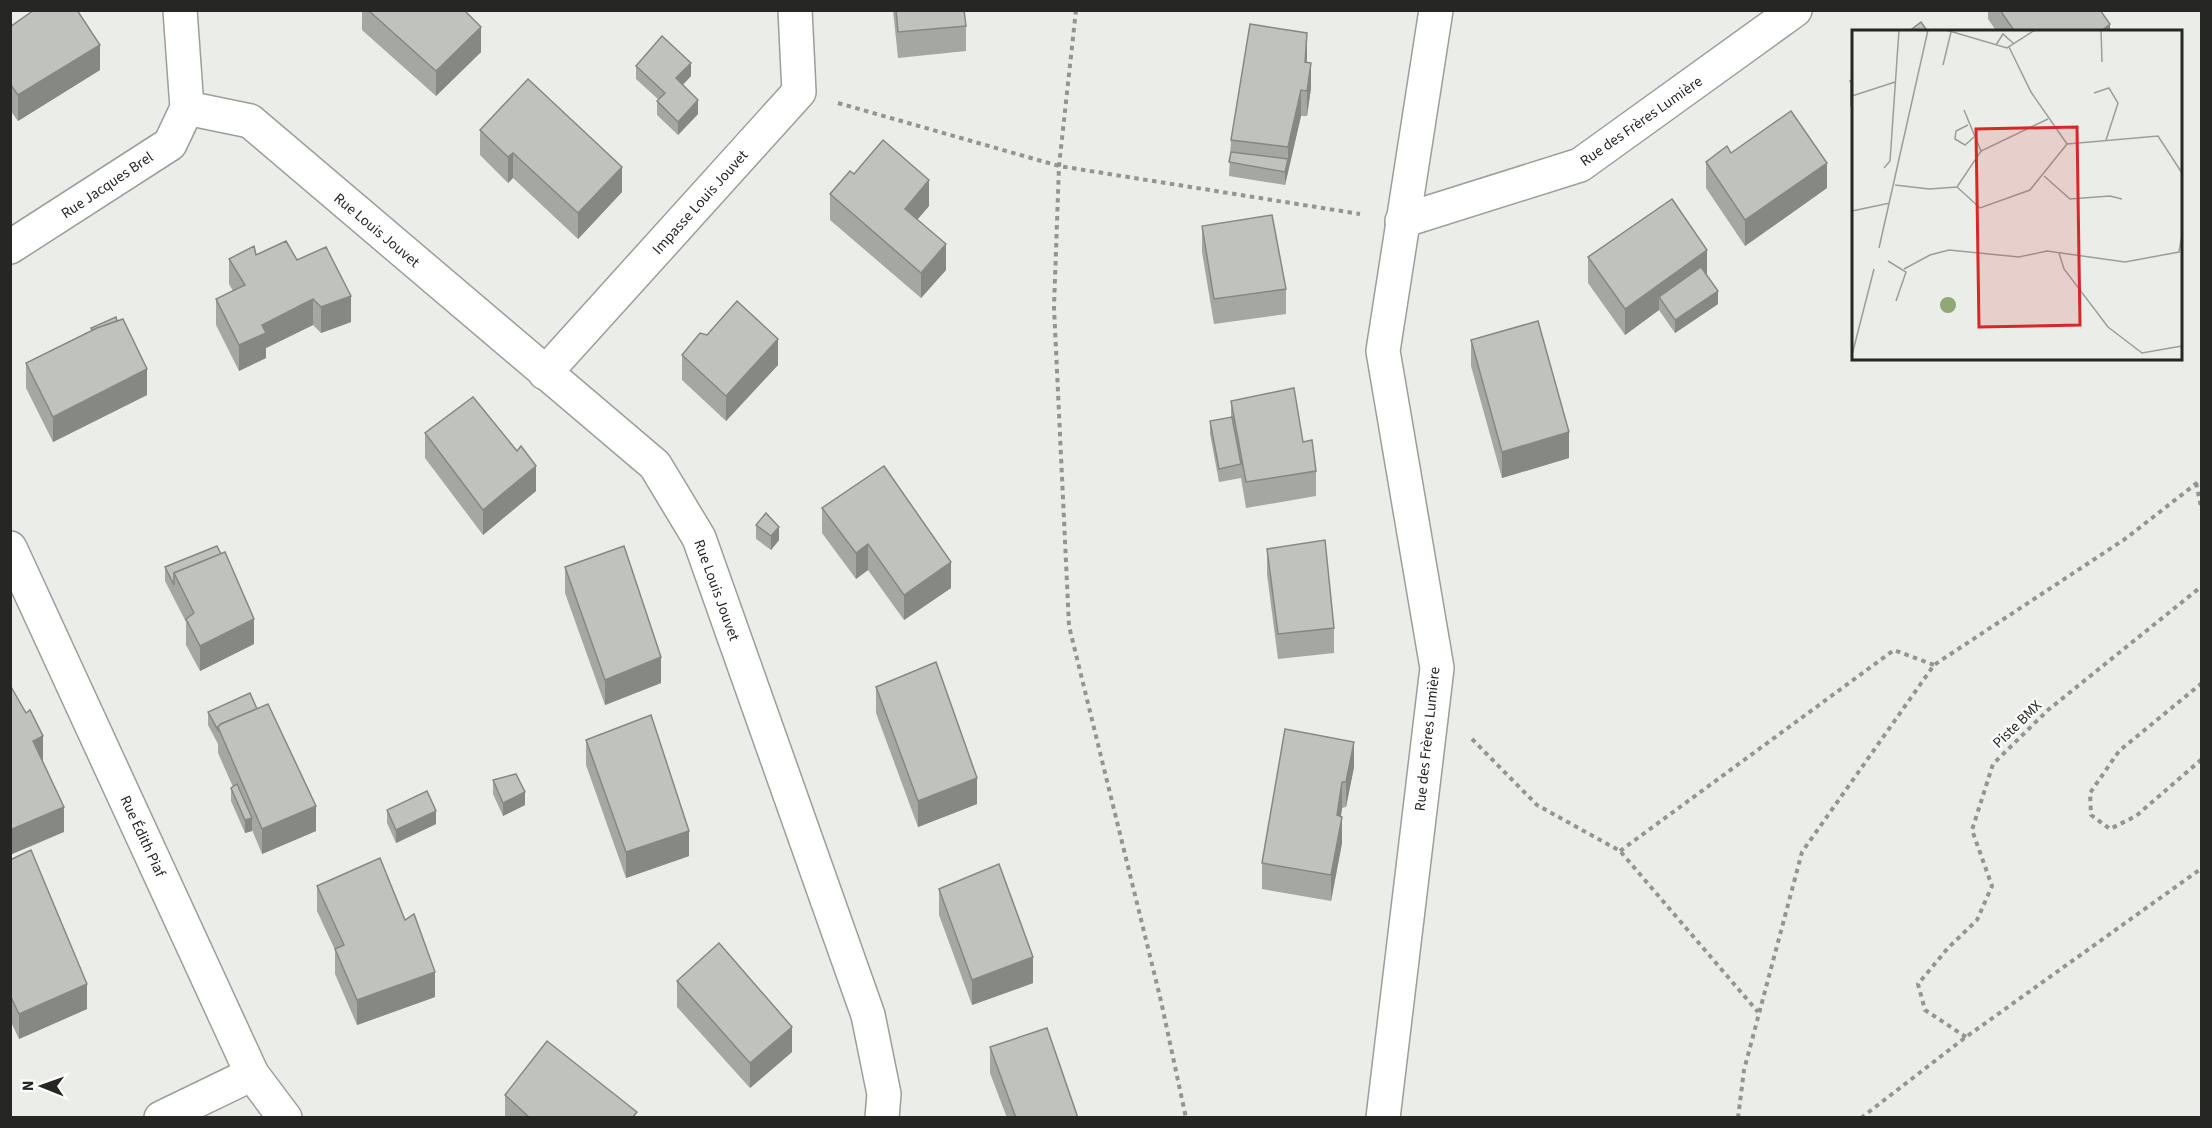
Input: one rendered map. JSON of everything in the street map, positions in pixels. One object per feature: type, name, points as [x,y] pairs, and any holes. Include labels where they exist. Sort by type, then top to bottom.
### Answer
[{"type":"street","points":[[180,10],[187,108]]},
{"type":"street","points":[[795,10],[799,92]]},
{"type":"street","name":"Rue des Frères Lumière","points":[[1383,1118],[1437,668],[1383,351],[1436,10]]},
{"type":"street","name":"Rue des Frères Lumière","points":[[1402,220],[1580,165],[1795,10]]},
{"type":"street","name":"Impasse Louis Jouvet","points":[[545,373],[799,92]]},
{"type":"street","name":"Rue Jacques Brel","points":[[10,247],[170,144],[187,108]]},
{"type":"street","name":"Rue Louis Jouvet","points":[[187,108],[250,122],[655,465],[699,538],[868,1015],[884,1094],[882,1118]]},
{"type":"street","name":"Rue Édith Piaf","points":[[10,548],[252,1074],[285,1118]]},
{"type":"street","points":[[161,1118],[252,1074]]},
{"type":"path","points":[[1076,10],[1059,166],[1054,308],[1069,626],[1159,989],[1186,1118]]},
{"type":"path","points":[[799,92],[1059,166],[1402,220]]},
{"type":"path","points":[[1738,1118],[1744,1070],[1802,852],[1935,665],[2125,538],[2202,479]]},
{"type":"path","points":[[2196,483],[2202,511]]},
{"type":"path","name":"Piste BMX","points":[[1966,1037],[1925,1010],[1918,984],[1948,948],[1977,920],[1992,886],[1972,830],[1993,764],[2048,710],[2202,586]]},
{"type":"path","points":[[1620,851],[1894,651],[1935,665]]},
{"type":"path","points":[[2202,683],[2119,751],[2090,793],[2091,815],[2109,829],[2136,816],[2202,759]]},
{"type":"path","points":[[1433,699],[1537,805],[1620,851],[1759,1013]]},
{"type":"path","points":[[1861,1118],[1966,1037],[2202,868]]},
{"type":"building","points":[[34,10],[77,10],[100,45],[18,95],[10,84],[10,27]]},
{"type":"building","points":[[368,10],[464,10],[481,27],[436,71]]},
{"type":"building","points":[[896,10],[964,10],[966,26],[898,32]]},
{"type":"building","points":[[2000,10],[2100,10],[2110,24],[2102,30],[2014,30]]},
{"type":"building","points":[[1921,22],[1927,30],[1911,30]]},
{"type":"building","points":[[1250,24],[1307,33],[1305,62],[1311,63],[1307,91],[1301,90],[1288,147],[1231,140]]},
{"type":"building","points":[[662,36],[691,63],[676,78],[698,100],[678,122],[657,101],[665,93],[636,66]]},
{"type":"building","points":[[528,79],[622,167],[578,213],[513,153],[508,157],[480,130]]},
{"type":"building","points":[[1791,111],[1827,163],[1745,220],[1706,162],[1727,146],[1731,153]]},
{"type":"building","points":[[883,140],[929,180],[905,209],[946,244],[921,273],[830,194],[850,171],[854,174]]},
{"type":"building","points":[[1231,152],[1288,159],[1285,172],[1229,162]]},
{"type":"building","points":[[1672,199],[1707,250],[1625,309],[1588,257]]},
{"type":"building","points":[[1272,215],[1286,289],[1214,299],[1202,226]]},
{"type":"building","points":[[286,241],[297,260],[326,247],[351,296],[321,307],[313,299],[262,325],[266,333],[239,345],[216,299],[245,285],[229,259],[254,246],[256,255]]},
{"type":"building","points":[[1701,267],[1718,291],[1675,320],[1659,297]]},
{"type":"building","points":[[737,301],[778,339],[726,396],[682,355],[700,333],[707,335]]},
{"type":"building","points":[[116,317],[117,321],[92,330],[91,328]]},
{"type":"building","points":[[123,319],[147,369],[53,417],[26,363],[97,328]]},
{"type":"building","points":[[1538,321],[1569,432],[1502,452],[1471,340]]},
{"type":"building","points":[[1294,388],[1303,442],[1312,440],[1316,471],[1246,482],[1231,401]]},
{"type":"building","points":[[473,397],[517,451],[521,446],[536,466],[483,510],[425,433]]},
{"type":"building","points":[[1232,417],[1241,464],[1219,469],[1210,421]]},
{"type":"building","points":[[884,466],[951,562],[904,595],[868,544],[856,553],[822,508]]},
{"type":"building","points":[[766,513],[779,527],[771,536],[756,525]]},
{"type":"building","points":[[1325,540],[1334,628],[1278,634],[1267,549]]},
{"type":"building","points":[[217,546],[221,554],[174,573],[174,585],[165,567]]},
{"type":"building","points":[[624,546],[661,657],[605,680],[565,567]]},
{"type":"building","points":[[225,552],[254,619],[200,646],[186,619],[194,613],[174,573]]},
{"type":"building","points":[[936,662],[977,778],[918,801],[876,687]]},
{"type":"building","points":[[10,685],[26,713],[30,710],[43,736],[33,741],[64,807],[10,830]]},
{"type":"building","points":[[250,693],[257,709],[221,724],[218,730],[208,712]]},
{"type":"building","points":[[268,704],[316,806],[262,829],[218,727]]},
{"type":"building","points":[[651,715],[689,831],[626,852],[586,740]]},
{"type":"building","points":[[1285,729],[1354,742],[1346,782],[1342,782],[1337,815],[1342,817],[1331,875],[1262,863]]},
{"type":"building","points":[[516,774],[525,792],[503,803],[493,780]]},
{"type":"building","points":[[237,784],[252,818],[245,820],[231,788]]},
{"type":"building","points":[[427,791],[436,811],[396,830],[387,810]]},
{"type":"building","points":[[31,850],[87,984],[19,1014],[10,995],[10,860]]},
{"type":"building","points":[[380,858],[405,920],[414,914],[435,972],[357,1000],[335,949],[344,945],[317,886]]},
{"type":"building","points":[[999,864],[1033,957],[972,980],[939,889]]},
{"type":"building","points":[[719,943],[792,1027],[750,1063],[677,981]]},
{"type":"building","points":[[1047,1028],[1078,1118],[1016,1118],[990,1047]]},
{"type":"building","points":[[547,1041],[637,1112],[632,1118],[530,1118],[505,1095]]}]
